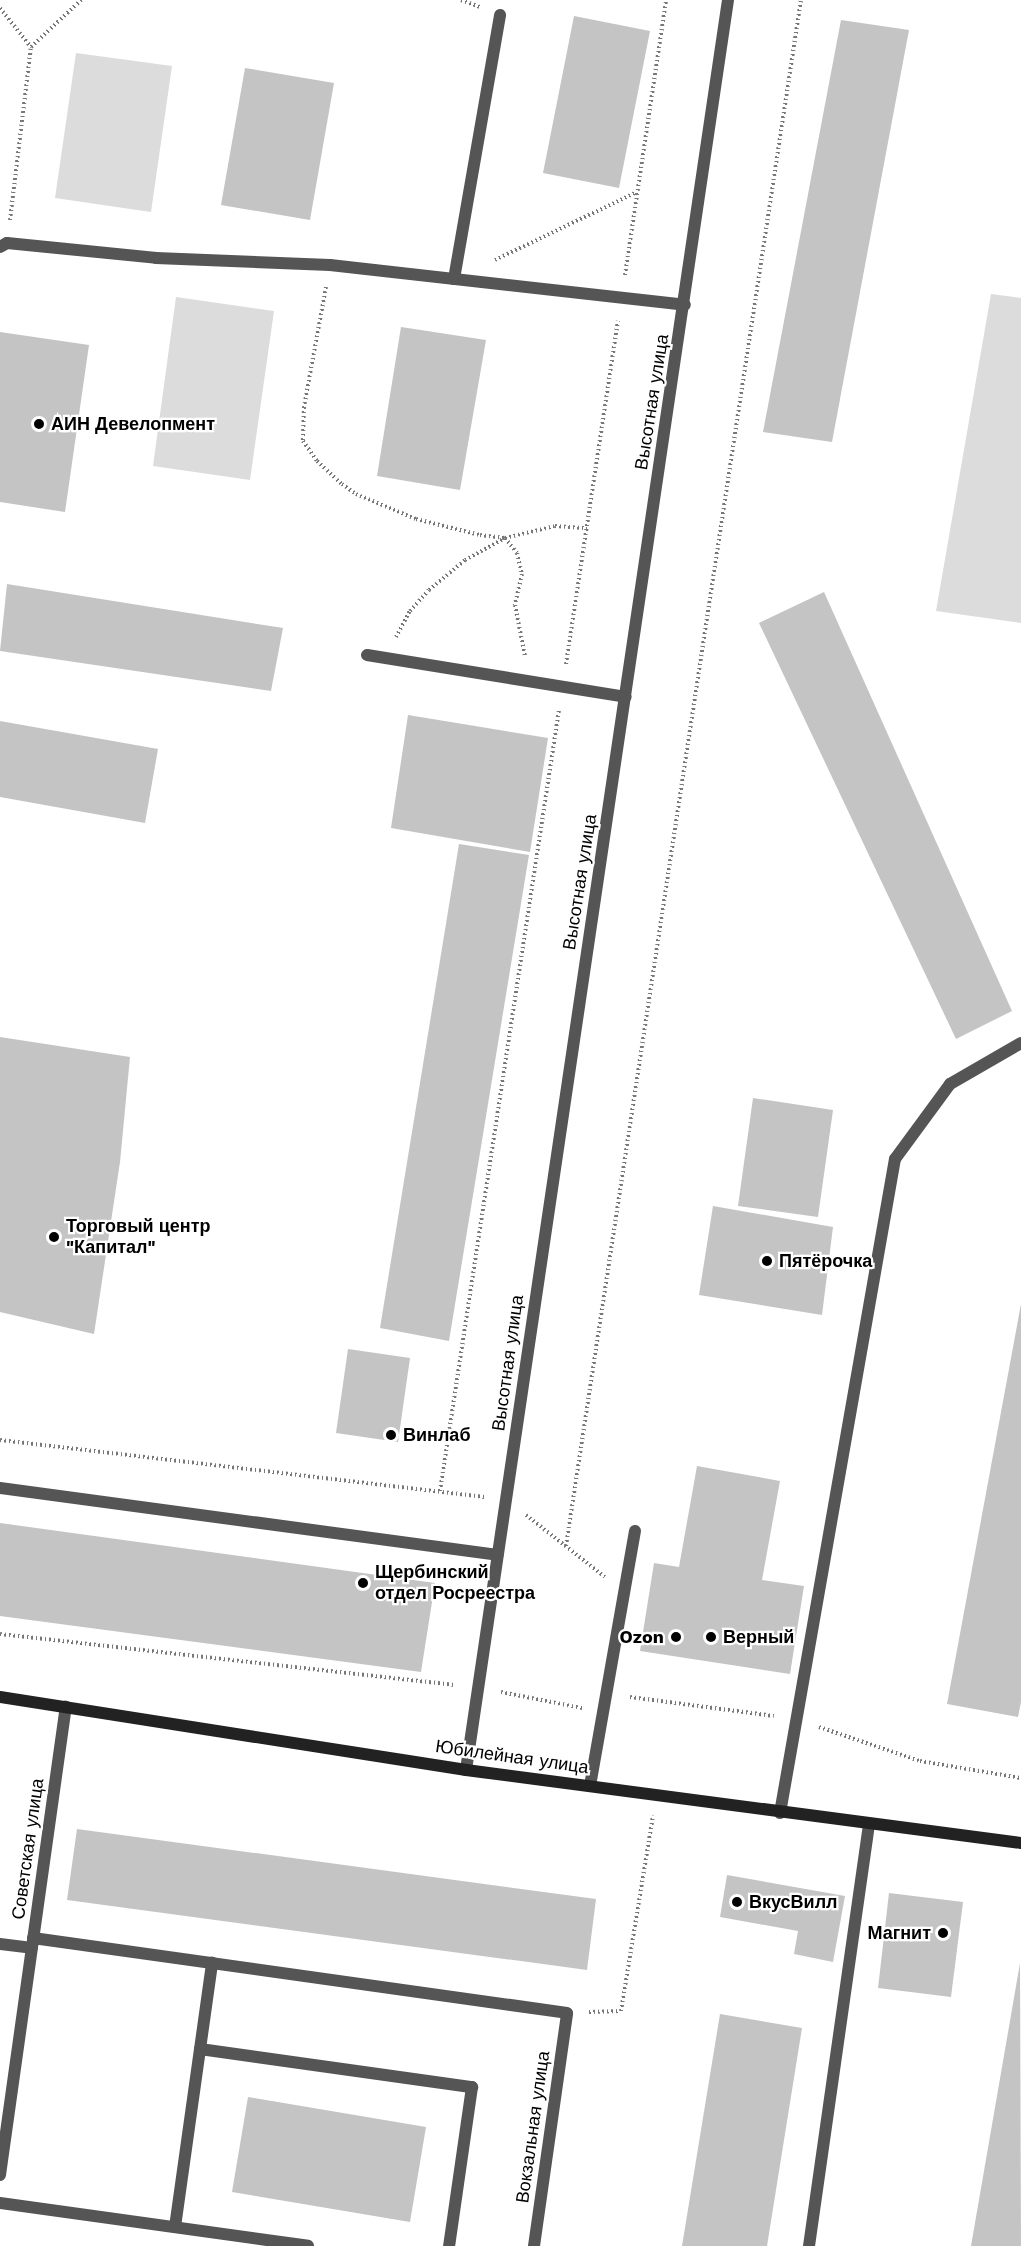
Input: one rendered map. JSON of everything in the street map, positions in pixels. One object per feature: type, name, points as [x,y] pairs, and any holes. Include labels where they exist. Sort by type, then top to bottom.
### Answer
[{"type":"street","name":"Высотная улица","points":[[466,1770],[685,305],[728,0]]},
{"type":"street","points":[[454,279],[500,15]]},
{"type":"street","points":[[4,245],[156,258],[330,266],[685,305]]},
{"type":"street","points":[[367,655],[626,697]]},
{"type":"street","points":[[780,1813],[896,1159],[950,1084],[1021,1043]]},
{"type":"street","points":[[0,1488],[498,1555]]},
{"type":"street","points":[[590,1786],[605,1712],[635,1531]]},
{"type":"street","name":"Юбилейная улица","points":[[0,1697],[466,1770],[1021,1843]]},
{"type":"street","name":"Советская улица","points":[[0,2175],[66,1707]]},
{"type":"street","points":[[809,2246],[869,1824]]},
{"type":"street","points":[[0,1944],[33,1943],[212,1964],[567,2013]]},
{"type":"street","points":[[175,2228],[212,1964]]},
{"type":"street","name":"Вокзальная улица","points":[[534,2246],[567,2013]]},
{"type":"street","points":[[200,2049],[472,2087],[449,2246]]},
{"type":"street","points":[[0,2203],[303,2246]]},
{"type":"path","points":[[4,245],[31,47],[81,0]]},
{"type":"path","points":[[440,1491],[666,0]]},
{"type":"path","points":[[566,1546],[801,0]]},
{"type":"path","points":[[0,8],[31,47]]},
{"type":"path","points":[[454,279],[638,192]]},
{"type":"path","points":[[330,266],[304,407],[303,441],[317,460],[356,494],[416,519],[505,538],[517,553],[522,574],[515,605],[518,633],[533,682]]},
{"type":"path","points":[[383,658],[410,611],[429,590],[465,560],[505,538],[555,526],[586,528]]},
{"type":"path","points":[[0,1440],[506,1499],[625,1592]]},
{"type":"path","points":[[0,1634],[451,1684]]},
{"type":"path","points":[[478,1688],[614,1714],[617,1695],[796,1719],[920,1761],[1021,1778]]},
{"type":"path","points":[[567,2013],[621,2011],[657,1795]]},
{"type":"shaded area","points":[[76,53],[172,66],[151,212],[55,198]]},
{"type":"shaded area","points":[[991,294],[1021,298],[1021,623],[936,611]]},
{"type":"shaded area","points":[[176,297],[274,311],[250,480],[153,466]]},
{"type":"building","points":[[574,16],[650,31],[619,188],[543,173]]},
{"type":"building","points":[[841,20],[909,30],[832,442],[763,432]]},
{"type":"building","points":[[245,68],[334,83],[310,220],[221,205]]},
{"type":"building","points":[[401,327],[486,340],[460,490],[377,476]]},
{"type":"building","name":"АИН Девелопмент","points":[[0,332],[89,345],[65,512],[0,502]]},
{"type":"building","points":[[7,584],[283,628],[271,691],[0,651]]},
{"type":"building","points":[[824,592],[1012,1011],[956,1039],[759,623]]},
{"type":"building","points":[[408,715],[548,738],[530,852],[391,828]]},
{"type":"building","points":[[0,721],[158,749],[145,823],[0,797]]},
{"type":"building","points":[[459,844],[529,855],[449,1341],[380,1328]]},
{"type":"building","name":"Торговый центр \"Капитал\"","points":[[0,1037],[130,1057],[120,1162],[94,1334],[0,1312]]},
{"type":"building","points":[[753,1098],[833,1110],[818,1217],[738,1206]]},
{"type":"building","name":"Пятёрочка","points":[[713,1206],[833,1227],[822,1315],[699,1295]]},
{"type":"building","points":[[1021,1304],[1021,1702],[1018,1717],[947,1704]]},
{"type":"building","points":[[348,1349],[410,1358],[398,1442],[336,1433]]},
{"type":"building","points":[[697,1466],[780,1481],[762,1580],[804,1586],[790,1674],[640,1651],[654,1563],[679,1567]]},
{"type":"building","points":[[0,1523],[435,1583],[421,1672],[0,1616]]},
{"type":"building","points":[[77,1829],[596,1899],[587,1970],[67,1900]]},
{"type":"building","points":[[727,1875],[845,1896],[833,1962],[794,1954],[798,1931],[720,1917]]},
{"type":"building","points":[[889,1893],[963,1902],[951,1997],[878,1988]]},
{"type":"building","points":[[1020,1963],[1021,2246],[971,2246]]},
{"type":"building","points":[[720,2014],[802,2028],[767,2246],[682,2246]]},
{"type":"building","points":[[248,2097],[426,2127],[410,2222],[232,2192]]},
{"type":"place","name":"АИН Девелопмент","points":[[39,424]]},
{"type":"place","name":"Торговый центр \"Капитал\"","points":[[54,1237]]},
{"type":"place","name":"Пятёрочка","points":[[767,1261]]},
{"type":"place","name":"Винлаб","points":[[391,1435]]},
{"type":"place","name":"Щербинский отдел Росреестра","points":[[363,1583]]},
{"type":"place","name":"Ozon","points":[[676,1637]]},
{"type":"place","name":"Верный","points":[[711,1637]]},
{"type":"place","name":"ВкусВилл","points":[[737,1902]]},
{"type":"place","name":"Магнит","points":[[943,1933]]}]
